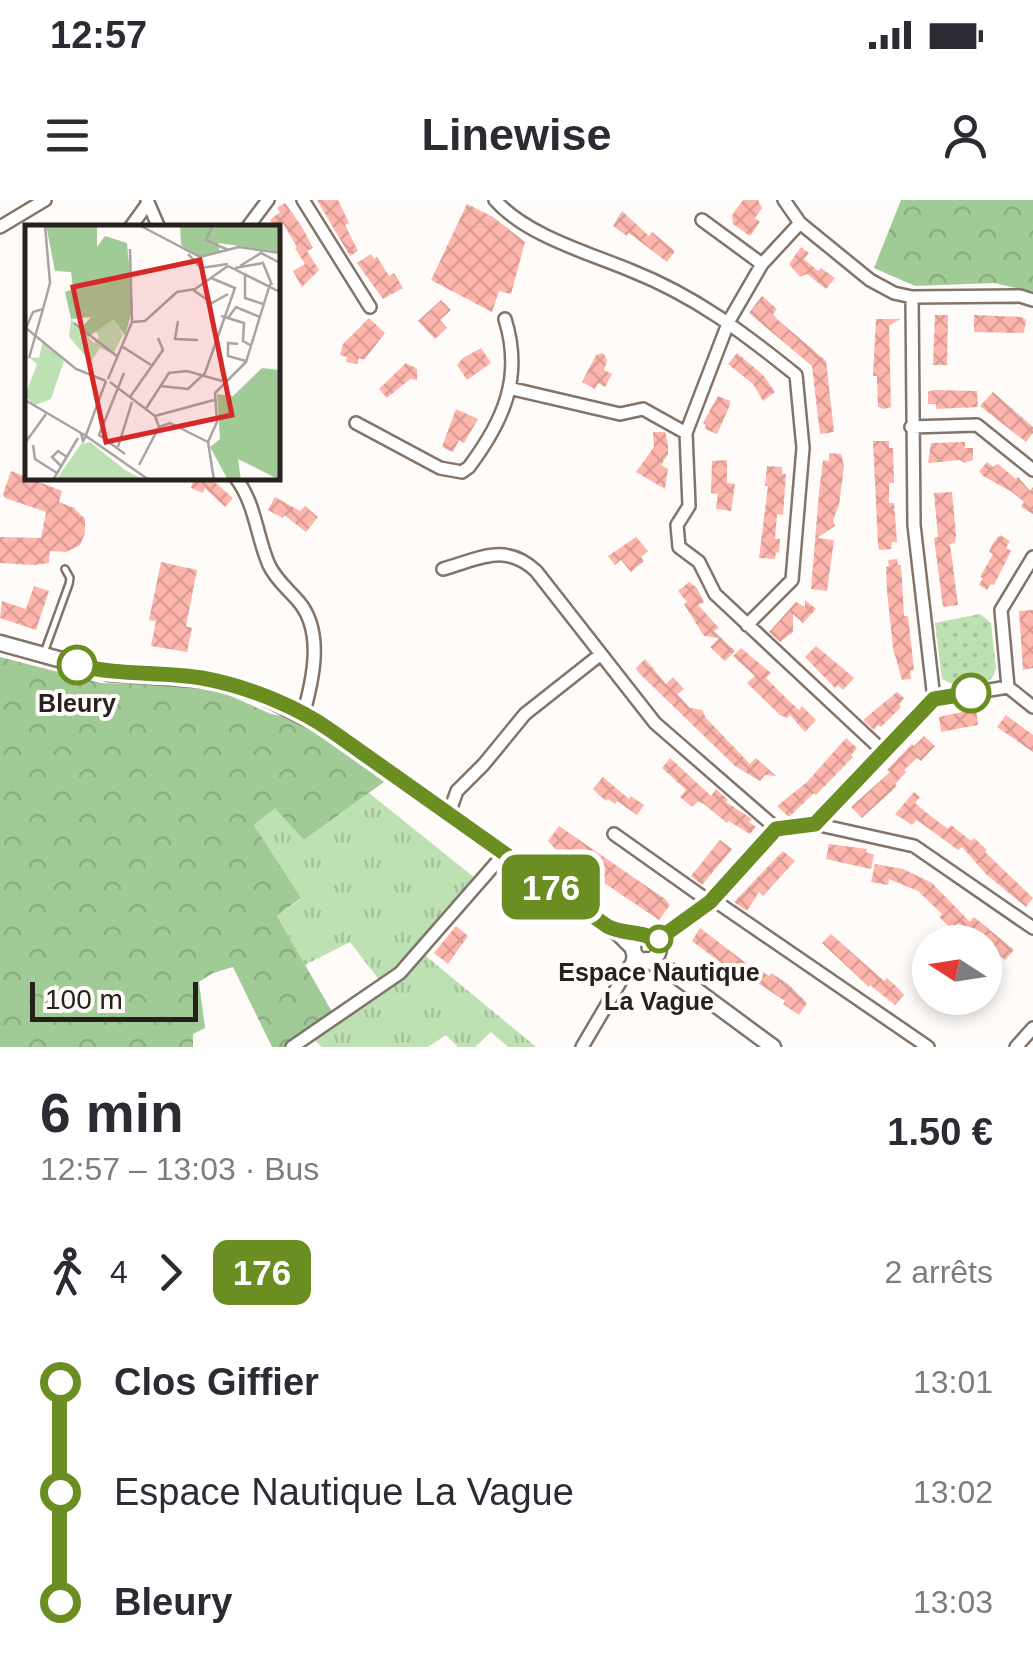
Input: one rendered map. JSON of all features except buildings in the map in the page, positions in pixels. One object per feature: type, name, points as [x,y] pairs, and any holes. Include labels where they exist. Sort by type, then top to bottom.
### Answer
[{"type":"street","points":[[0,227],[45,200]]},
{"type":"street","points":[[248,225],[268,200]]},
{"type":"street","points":[[303,200],[370,307]]},
{"type":"street","points":[[496,200],[510,215],[588,256],[631,270],[728,321],[796,376],[803,448],[792,580],[747,625]]},
{"type":"street","points":[[784,200],[800,223],[870,280],[894,293],[912,297],[1020,296],[1033,300]]},
{"type":"street","points":[[132,225],[148,202]]},
{"type":"street","points":[[702,220],[762,264]]},
{"type":"street","points":[[800,223],[762,264],[728,321],[686,433],[689,506],[677,524],[679,547],[699,562],[715,594],[884,752]]},
{"type":"street","points":[[912,297],[914,525],[934,699]]},
{"type":"street","points":[[356,422],[440,468],[462,472],[491,434],[510,388],[513,346],[504,319]]},
{"type":"street","points":[[510,388],[620,414],[643,409],[686,433]]},
{"type":"street","points":[[912,426],[978,425],[1033,470]]},
{"type":"street","points":[[237,480],[252,506],[272,571],[304,608],[312,630],[314,657],[296,712]]},
{"type":"street","points":[[443,569],[498,553],[520,556],[536,571],[655,723],[776,829]]},
{"type":"street","points":[[1033,557],[1002,610],[1008,687],[1033,707]]},
{"type":"street","points":[[0,645],[43,656]]},
{"type":"street","points":[[0,645],[109,673],[218,682],[326,726],[773,1047]]},
{"type":"street","points":[[448,813],[457,790],[525,714],[601,654]]},
{"type":"street","points":[[815,824],[934,699],[1008,687]]},
{"type":"street","points":[[640,955],[636,940],[654,942],[710,902],[776,829],[815,824],[914,846],[1033,928]]},
{"type":"street","points":[[614,834],[928,1047]]},
{"type":"street","points":[[292,1047],[400,973],[504,854]]},
{"type":"street","points":[[615,931],[654,942],[670,970]]},
{"type":"street","points":[[640,955],[654,958],[654,942]]},
{"type":"street","points":[[584,1047],[632,962],[640,955]]},
{"type":"street","points":[[1016,1047],[1033,1028]]},
{"type":"lane","points":[[43,656],[69,584],[65,569]]},
{"type":"green space","points":[[901,200],[1033,200],[1033,292],[994,283],[915,286],[874,268]]},
{"type":"green space","points":[[980,614],[991,623],[996,669],[991,680],[952,684],[942,679],[935,623]]},
{"type":"green space","points":[[0,657],[101,683],[208,686],[271,714],[306,721],[384,782],[304,840],[275,808],[254,825],[301,898],[277,916],[335,1017],[292,1047],[272,1047],[233,967],[199,982],[205,1028],[193,1034],[193,1047],[0,1047]]},
{"type":"green space","points":[[369,793],[480,882],[421,952],[536,1047],[508,1047],[491,1032],[475,1047],[458,1047],[446,1035],[428,1047],[322,1047],[309,1035],[383,985],[350,942],[305,965],[277,916],[301,899],[254,825],[275,807],[304,840]]},
{"type":"bus line","name":"176","points":[[77,665],[109,673],[205,678],[250,691],[304,715],[326,726],[607,926],[620,933],[650,936],[656,941],[710,902],[776,829],[815,824],[934,699],[971,693]]},
{"type":"place","name":"Bleury","points":[[77,665]]},
{"type":"place","name":"Espace Nautique La Vague","points":[[659,939]]}]
